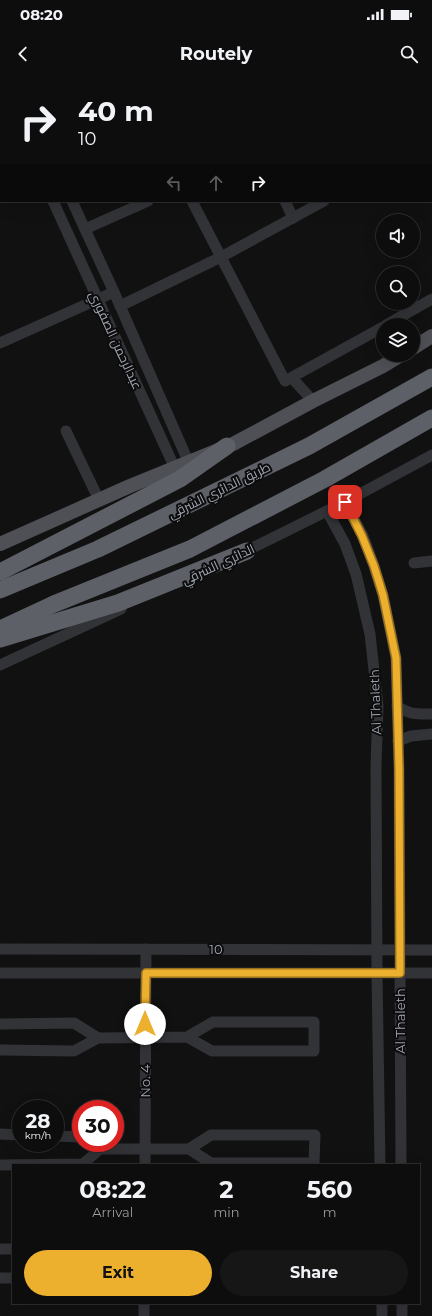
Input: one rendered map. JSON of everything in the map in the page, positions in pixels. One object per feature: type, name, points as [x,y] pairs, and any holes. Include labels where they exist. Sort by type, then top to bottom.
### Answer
[{"type":"highway","name":"طريق الدائري الشرقي","points":[[0,590],[98,549],[309,446],[432,377]]},
{"type":"highway","points":[[0,629],[54,604],[190,549],[325,479],[432,418]]},
{"type":"highway","points":[[0,572],[227,446]]},
{"type":"highway","points":[[0,639],[118,603],[247,551]]},
{"type":"main road","points":[[420,344],[432,336]]},
{"type":"main road","points":[[227,446],[389,362]]},
{"type":"main road","points":[[0,543],[130,486],[184,470]]},
{"type":"street","name":"عبدالرحمن الصفوري","points":[[52,202],[98,300],[184,470]]},
{"type":"street","name":"عبدالرحمن الصفوري","points":[[72,202],[120,306],[184,470]]},
{"type":"street","points":[[84,229],[146,202]]},
{"type":"street","points":[[192,202],[285,381],[376,331]]},
{"type":"street","points":[[285,202],[293,218]]},
{"type":"street","points":[[120,306],[220,257],[322,202]]},
{"type":"street","points":[[0,343],[114,292]]},
{"type":"street","points":[[398,318],[432,299]]},
{"type":"street","points":[[292,378],[313,401]]},
{"type":"street","points":[[66,431],[100,500]]},
{"type":"street","name":"الدائري الشرقي","points":[[0,665],[247,551],[345,502],[432,455]]},
{"type":"street","name":"Al Thaleth","points":[[345,502],[362,536],[374,566],[383,595],[396,658],[401,1164]]},
{"type":"street","name":"Al Thaleth","points":[[327,511],[345,544],[356,574],[370,634],[378,706],[376,766],[376,973],[380,1164]]},
{"type":"street","points":[[414,563],[432,562]]},
{"type":"street","points":[[397,706],[412,714],[432,714]]},
{"type":"street","points":[[398,741],[411,736],[432,734]]},
{"type":"street","name":"10","points":[[0,949],[432,950]]},
{"type":"street","name":"No. 4","points":[[145,1164],[146,949]]},
{"type":"street","name":"10","points":[[0,973],[432,973]]},
{"type":"street","points":[[0,1050],[74,1051],[98,1038],[187,1037],[212,1051],[314,1051],[314,1022],[213,1022],[187,1037]]},
{"type":"street","points":[[0,1024],[74,1023],[98,1038]]},
{"type":"street","points":[[0,1134],[12,1134]]},
{"type":"street","points":[[124,1148],[189,1149],[211,1163],[314,1163],[315,1135],[211,1135],[189,1149]]},
{"type":"street","points":[[83,1164],[92,1152]]},
{"type":"street","points":[[0,1165],[12,1165]]},
{"type":"street","points":[[0,1248],[12,1249]]},
{"type":"street","points":[[0,1278],[12,1278]]},
{"type":"street","points":[[144,1304],[144,1316]]},
{"type":"street","points":[[382,1304],[382,1316]]},
{"type":"street","points":[[402,1304],[402,1316]]},
{"type":"route","points":[[145,1024],[146,973],[400,973],[399,769],[396,658],[383,595],[374,566],[362,536],[345,502]]}]
